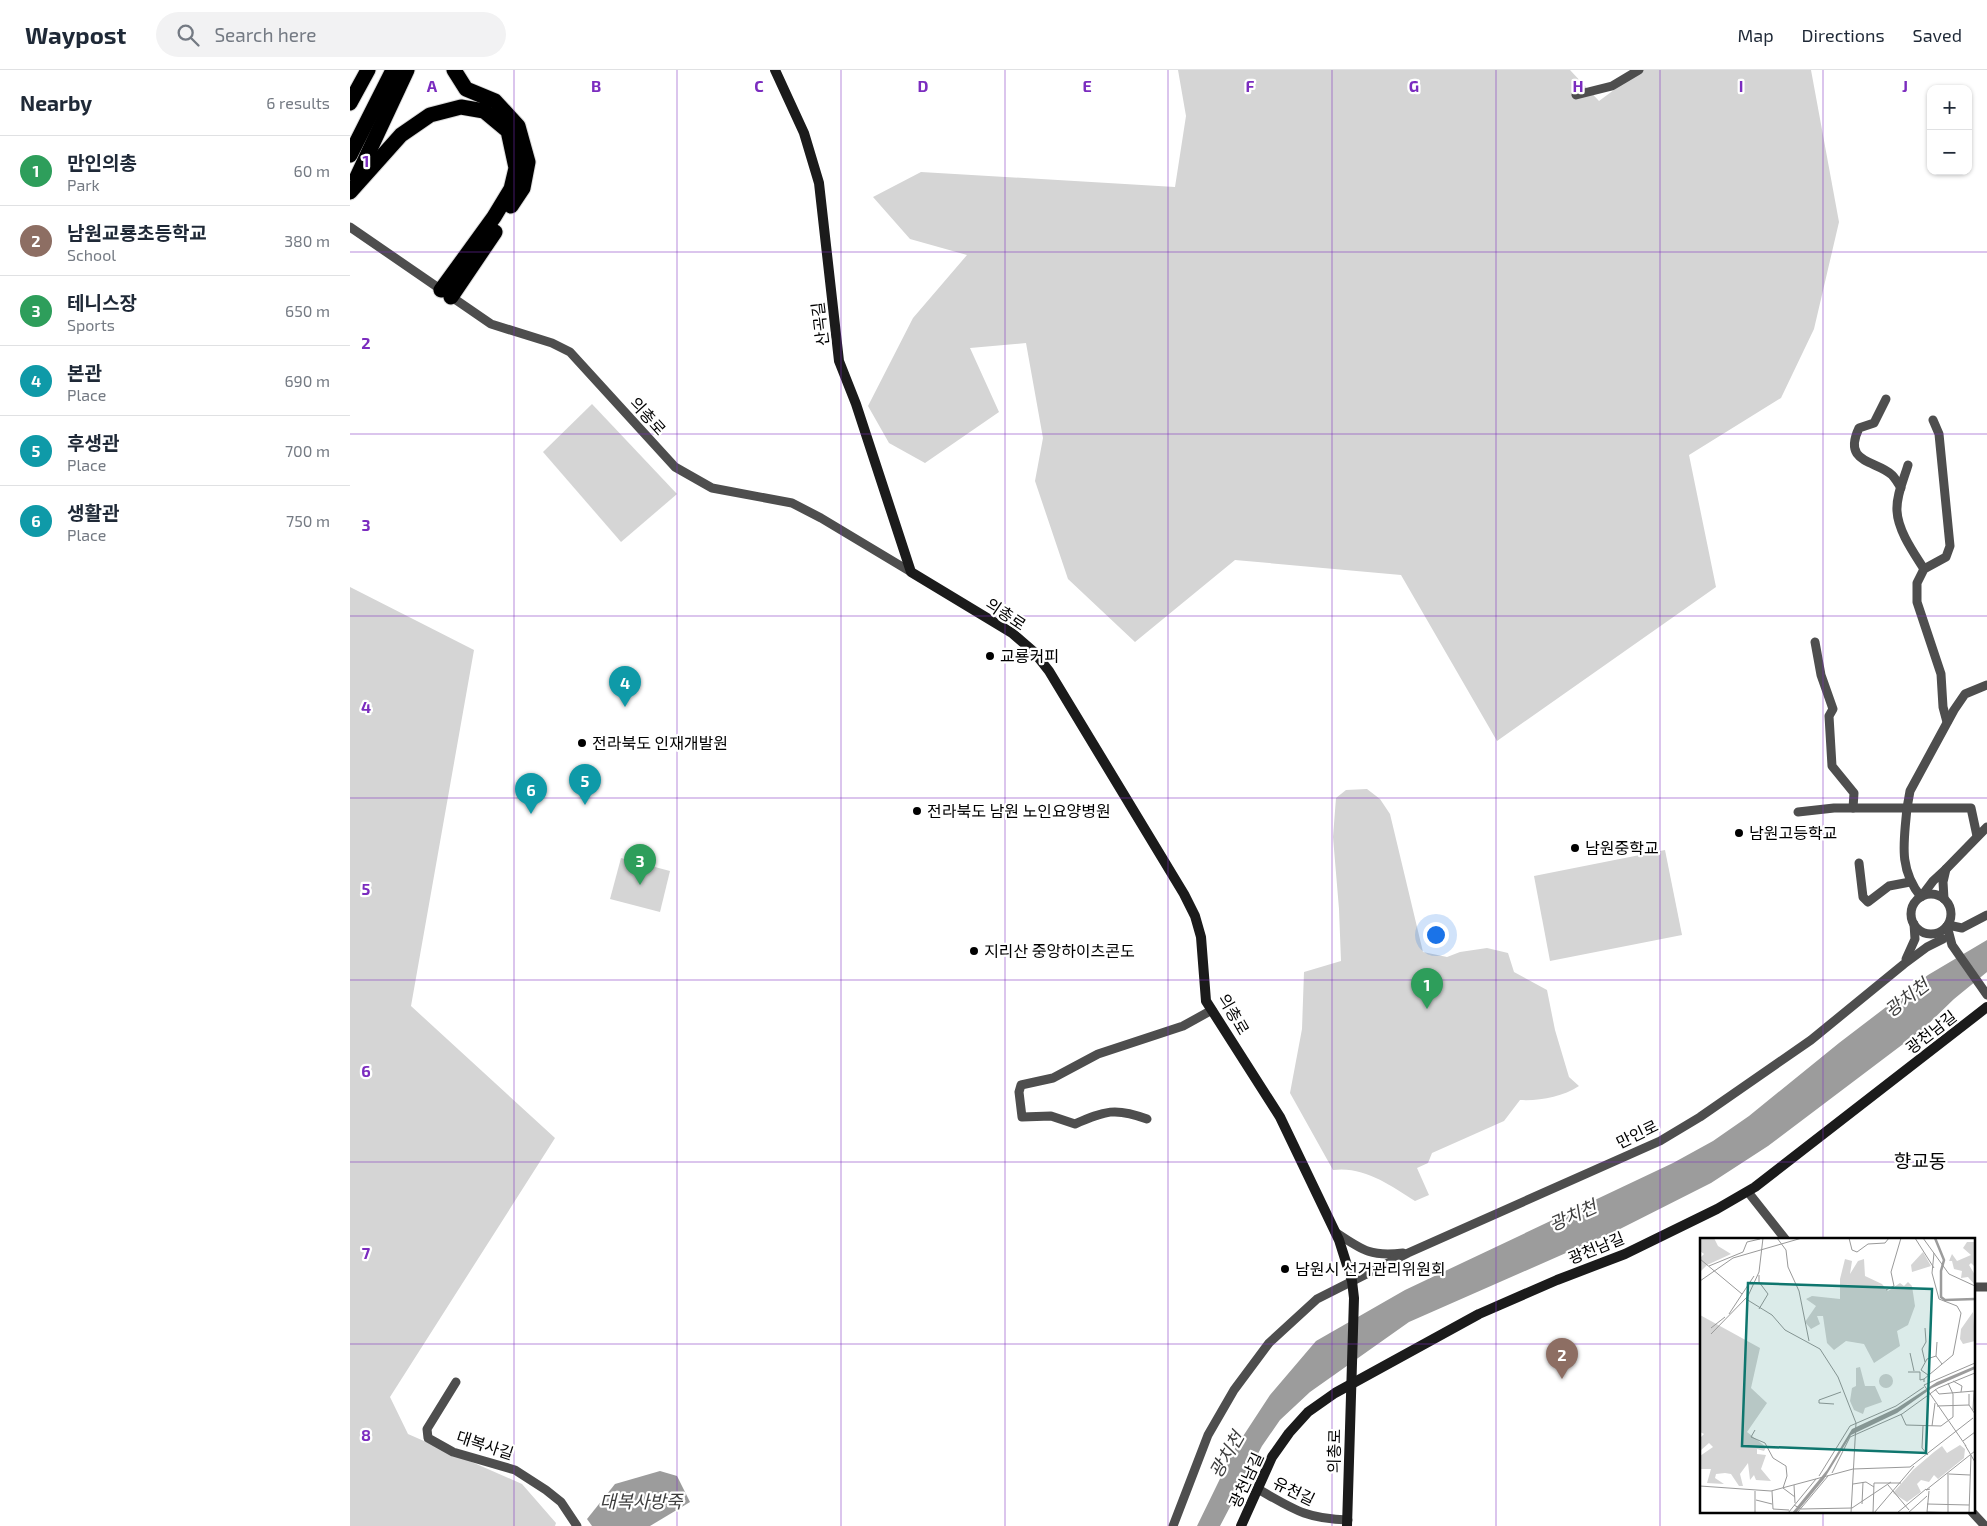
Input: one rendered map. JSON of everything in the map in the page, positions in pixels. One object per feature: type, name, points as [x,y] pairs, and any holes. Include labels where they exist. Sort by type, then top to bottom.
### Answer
[{"type":"highway","points":[[350,103],[368,70]]},
{"type":"highway","points":[[350,154],[393,70]]},
{"type":"highway","points":[[350,192],[407,70]]},
{"type":"highway","points":[[446,293],[523,188],[528,162],[518,126],[495,101],[466,89],[454,70]]},
{"type":"highway","points":[[350,192],[401,135],[430,115],[460,107],[484,111],[508,131],[516,168],[511,189],[446,293]]},
{"type":"street","name":"산곡길","points":[[775,70],[804,133],[819,183],[839,361],[856,404],[911,572]]},
{"type":"street","points":[[1576,95],[1612,86],[1639,70]]},
{"type":"street","name":"의총로","points":[[350,227],[491,324],[552,343],[570,352],[675,467],[692,478],[712,488],[792,504],[821,518],[1012,633],[1034,652],[1049,671],[1175,877],[1193,912],[1203,947],[1206,1001],[1280,1116],[1335,1232],[1352,1281],[1354,1298],[1348,1523]]},
{"type":"street","points":[[1886,399],[1874,423],[1859,428],[1854,439],[1856,452],[1861,459],[1891,474],[1901,488]]},
{"type":"street","points":[[1933,420],[1939,434],[1950,546],[1946,557],[1924,569],[1917,583],[1917,602],[1941,674],[1943,707],[1947,722]]},
{"type":"street","points":[[1908,465],[1901,488],[1897,512],[1901,529],[1924,569]]},
{"type":"street","points":[[1815,642],[1821,675],[1833,709],[1829,716],[1832,766],[1854,793],[1853,808]]},
{"type":"street","points":[[1921,897],[1910,882],[1903,855],[1910,791],[1947,722],[1965,694],[1987,685]]},
{"type":"street","points":[[1798,812],[1853,808],[1971,808],[1976,836]]},
{"type":"street","points":[[1904,964],[1914,943],[1914,924],[1911,914],[1914,903],[1976,836],[1987,827]]},
{"type":"street","points":[[1859,863],[1863,897],[1868,902],[1889,886],[1910,882]]},
{"type":"street","points":[[1944,899],[1943,882],[1946,869]]},
{"type":"street","points":[[1921,897],[1930,894],[1937,895],[1944,899],[1951,909],[1949,923],[1952,945]]},
{"type":"street","points":[[1937,936],[1949,923],[1974,923],[1987,915]]},
{"type":"street","points":[[1914,924],[1919,931],[1937,936],[1952,945],[1987,995]]},
{"type":"street","name":"만인로","points":[[1173,1526],[1208,1435],[1234,1390],[1250,1366],[1270,1342],[1300,1312],[1317,1300],[1408,1253],[1652,1145],[1692,1122],[1811,1040],[1927,947],[1937,936]]},
{"type":"street","name":"광천남길","points":[[1241,1526],[1272,1458],[1289,1433],[1308,1412],[1351,1380],[1479,1314],[1557,1280],[1625,1254],[1748,1192],[1987,1007]]},
{"type":"street","points":[[1147,1119],[1126,1111],[1100,1114],[1075,1124],[1051,1116],[1022,1117],[1019,1092],[1022,1085],[1053,1078],[1098,1054],[1183,1026],[1212,1010]]},
{"type":"street","points":[[1748,1192],[1784,1238]]},
{"type":"street","points":[[1335,1232],[1372,1254],[1408,1253]]},
{"type":"street","points":[[1974,1286],[1987,1287]]},
{"type":"street","name":"대복사길","points":[[456,1382],[427,1429],[428,1438],[453,1452],[515,1470],[561,1502],[578,1526]]},
{"type":"street","name":"유천길","points":[[1258,1489],[1296,1511],[1310,1516],[1348,1523]]},
{"type":"street","points":[[1974,1514],[1985,1526]]},
{"type":"shaded area","points":[[1178,70],[1570,70],[1599,101],[1641,70],[1811,70],[1839,222],[1814,329],[1781,398],[1689,455],[1716,587],[1497,741],[1401,575],[1235,560],[1135,642],[1068,579],[1035,481],[1043,438],[1026,343],[970,348],[999,412],[925,463],[889,443],[868,406],[913,318],[967,255],[910,239],[873,197],[921,172],[1175,187],[1186,116]]},
{"type":"shaded area","points":[[592,404],[677,494],[621,542],[543,452]]},
{"type":"shaded area","points":[[350,587],[474,650],[411,1006],[555,1138],[390,1397],[408,1434],[522,1484],[556,1523],[555,1526],[350,1526]]},
{"type":"shaded area","points":[[1367,789],[1380,799],[1390,814],[1423,952],[1447,957],[1460,952],[1487,948],[1508,953],[1514,972],[1547,990],[1555,1030],[1569,1077],[1579,1086],[1551,1098],[1520,1100],[1504,1121],[1432,1153],[1428,1163],[1417,1168],[1429,1195],[1415,1201],[1386,1183],[1366,1174],[1355,1171],[1333,1170],[1290,1093],[1302,1029],[1304,972],[1341,961],[1333,837],[1336,798],[1346,790]]},
{"type":"shaded area","points":[[1665,850],[1682,935],[1550,961],[1534,876]]},
{"type":"shaded area","points":[[621,858],[670,871],[660,912],[610,899]]},
{"type":"water","name":"광치천","points":[[1987,940],[1987,972],[1954,999],[1923,1029],[1768,1146],[1711,1183],[1618,1230],[1409,1322],[1310,1392],[1280,1420],[1262,1446],[1220,1526],[1197,1526],[1234,1450],[1270,1395],[1316,1341],[1405,1290],[1673,1163],[1713,1141],[1749,1116],[1839,1043],[1928,975]]},
{"type":"water","name":"대복사방죽","points":[[660,1471],[677,1476],[690,1502],[650,1526],[592,1526],[587,1519],[615,1484]]},
{"type":"place","name":"교룡커피","points":[[990,656]]},
{"type":"place","name":"본관","points":[[625,707]]},
{"type":"place","name":"전라북도 인재개발원","points":[[582,743]]},
{"type":"place","name":"후생관","points":[[585,805]]},
{"type":"place","name":"전라북도 남원 노인요양병원","points":[[917,811]]},
{"type":"place","name":"생활관","points":[[531,814]]},
{"type":"place","name":"남원고등학교","points":[[1739,833]]},
{"type":"place","name":"남원중학교","points":[[1575,848]]},
{"type":"place","name":"테니스장","points":[[640,885]]},
{"type":"place","name":"지리산 중앙하이츠콘도","points":[[974,951]]},
{"type":"place","name":"만인의총","points":[[1427,1009]]},
{"type":"place","name":"남원시 선거관리위원회","points":[[1285,1269]]},
{"type":"place","name":"남원교룡초등학교","points":[[1562,1379]]},
{"type":"district","name":"향교동","points":[[1920,1161]]}]
